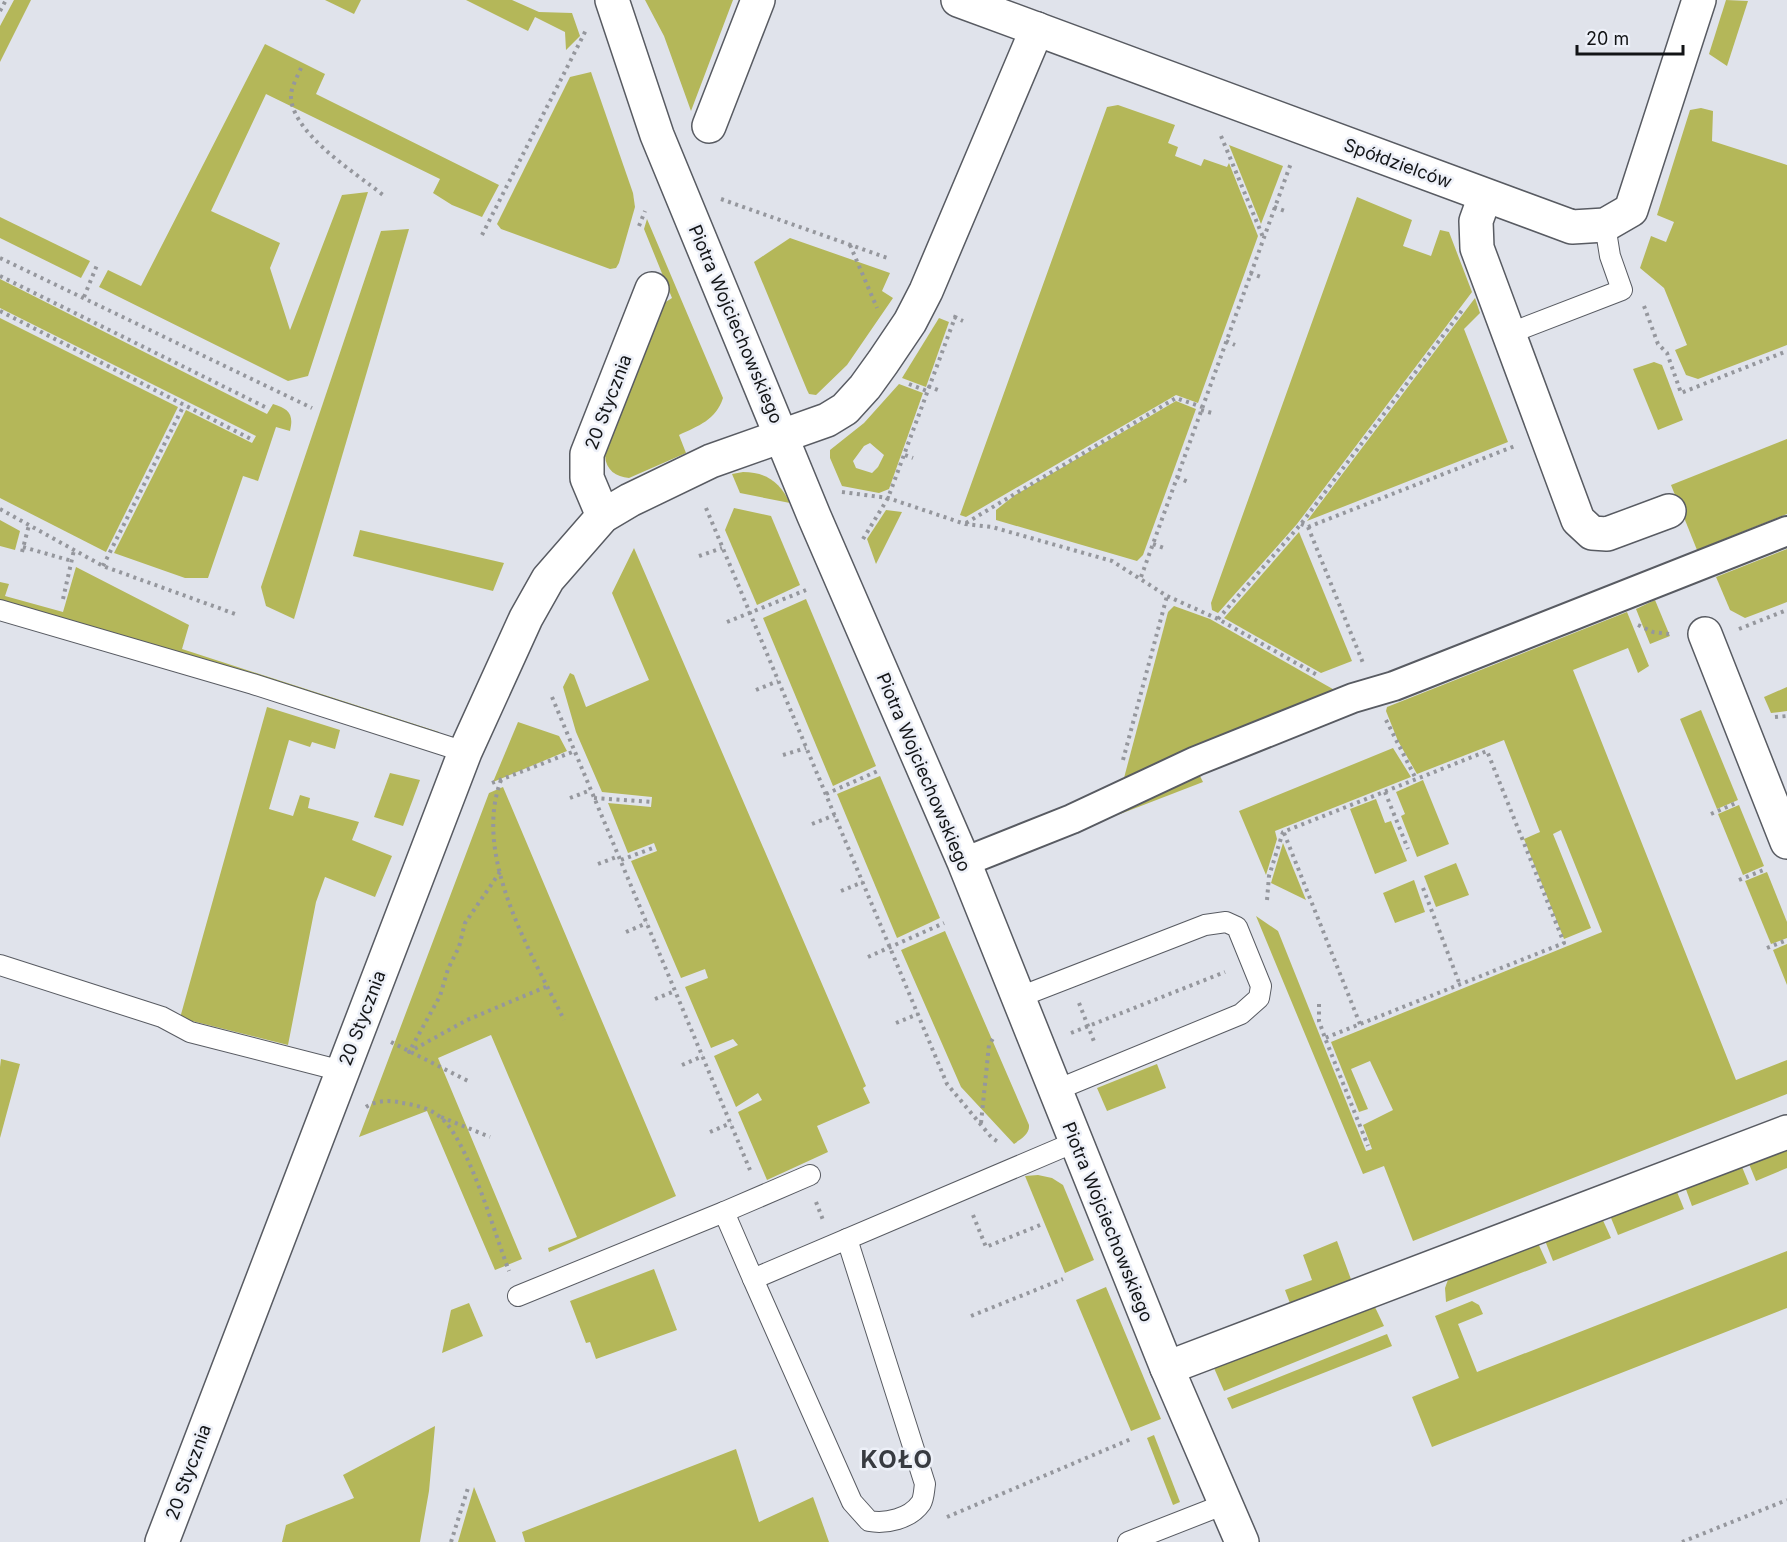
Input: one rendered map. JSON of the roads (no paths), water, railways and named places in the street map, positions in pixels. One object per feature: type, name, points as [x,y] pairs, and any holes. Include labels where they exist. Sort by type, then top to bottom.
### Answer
[{"type":"street","name":"Piotra Wojciechowskiego","points":[[612,0],[657,135],[783,436],[814,516],[964,862],[1167,1368],[1242,1542]]},
{"type":"street","points":[[709,126],[758,0]]},
{"type":"street","name":"Spółdzielców","points":[[958,0],[1572,227],[1605,225],[1631,210],[1699,0]]},
{"type":"street","name":"20 Stycznia","points":[[162,1542],[465,752],[526,618],[543,589],[574,547],[603,516],[711,461],[827,420],[845,409],[866,387],[910,322],[1037,29]]},
{"type":"street","points":[[1485,196],[1475,230],[1477,248],[1578,520],[1592,533],[1607,534],[1669,511]]},
{"type":"street","name":"20 Stycznia","points":[[603,516],[587,478],[587,454],[652,289]]},
{"type":"street","points":[[964,862],[1072,819],[1112,798],[1196,761],[1364,695],[1394,687],[1787,531]]},
{"type":"street","points":[[1719,633],[1787,842]]},
{"type":"street","points":[[1167,1368],[1448,1263],[1787,1132]]},
{"type":"lane","points":[[1508,334],[1622,290],[1610,256],[1605,225]]},
{"type":"lane","points":[[0,610],[253,684],[465,752]]},
{"type":"lane","points":[[1017,998],[1205,925],[1226,922],[1237,927],[1261,986],[1259,998],[1241,1014],[1054,1091]]},
{"type":"lane","points":[[0,965],[162,1017],[190,1032],[342,1071]]},
{"type":"lane","points":[[753,1279],[1075,1142]]},
{"type":"lane","points":[[519,1296],[808,1176]]},
{"type":"lane","points":[[724,1212],[852,1502],[869,1521],[884,1523],[911,1512],[922,1502],[925,1484],[840,1241]]},
{"type":"lane","points":[[1128,1542],[1225,1504]]},
{"type":"district","name":"KOŁO","points":[[897,1459]]}]
